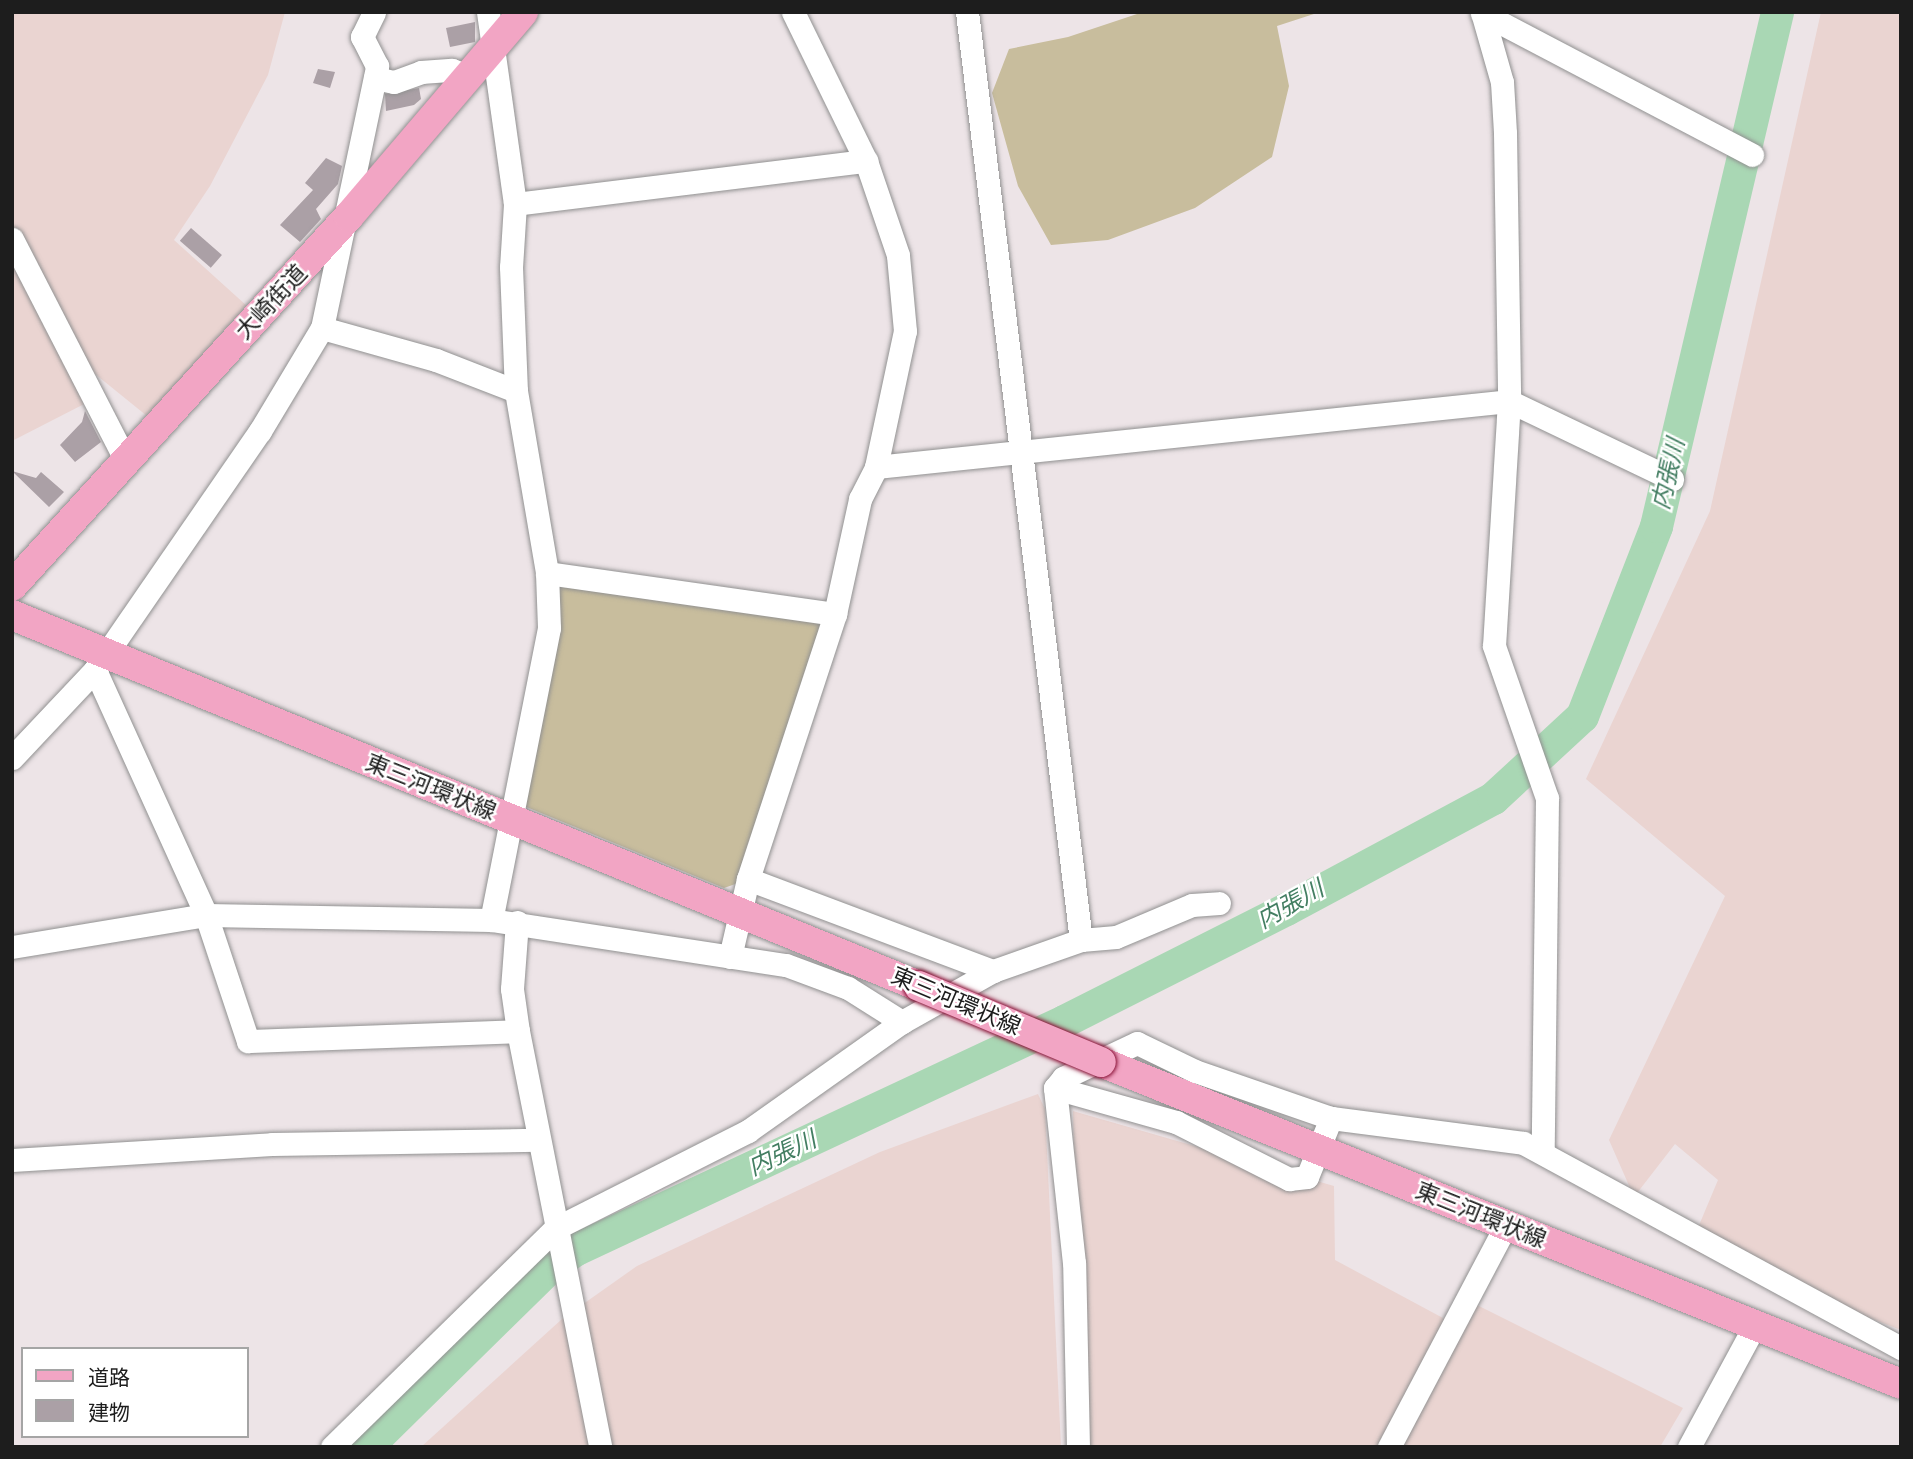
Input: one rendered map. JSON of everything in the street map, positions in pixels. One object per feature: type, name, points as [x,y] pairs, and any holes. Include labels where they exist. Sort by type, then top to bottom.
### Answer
[{"type":"main road","name":"大崎街道","points":[[12,586],[349,216],[523,12]]},
{"type":"main road","name":"東三河環状線","points":[[12,615],[100,662],[514,820],[1320,1152],[1901,1384]]},
{"type":"street","points":[[12,758],[100,662],[260,431],[322,328],[349,216],[377,66],[362,37],[374,12]]},
{"type":"street","points":[[488,12],[515,204],[511,267],[516,391],[547,573],[549,628],[514,820],[491,920]]},
{"type":"street","points":[[730,957],[748,879],[835,614],[860,499],[876,467],[905,331],[898,255],[866,160],[793,12]]},
{"type":"street","points":[[967,12],[1081,940]]},
{"type":"street","points":[[1482,13],[1645,95],[1698,128],[1752,155]]},
{"type":"street","points":[[1482,13],[1503,82],[1509,401],[1494,646],[1522,728],[1545,784],[1543,1150]]},
{"type":"street","points":[[375,78],[394,82],[421,72],[452,70],[468,76]]},
{"type":"street","points":[[515,204],[866,160]]},
{"type":"street","points":[[12,239],[125,459]]},
{"type":"street","points":[[322,328],[436,360],[516,391]]},
{"type":"street","points":[[876,467],[1509,401],[1672,479]]},
{"type":"street","points":[[547,573],[835,614]]},
{"type":"street","points":[[100,662],[206,915],[248,1041],[518,1031]]},
{"type":"street","points":[[748,879],[993,971]]},
{"type":"street","points":[[332,1447],[556,1228],[748,1130],[902,1022],[993,971],[1081,940],[1116,937],[1192,905],[1219,903]]},
{"type":"street","points":[[12,947],[206,915],[517,922],[786,965],[848,988],[902,1022]]},
{"type":"street","points":[[517,922],[512,989],[518,1031],[600,1447]]},
{"type":"street","points":[[1078,1447],[1074,1263],[1055,1088],[1063,1078],[1137,1043],[1195,1071],[1331,1118],[1543,1150],[1901,1348]]},
{"type":"street","points":[[1055,1088],[1176,1122],[1289,1179],[1307,1177],[1320,1152],[1331,1118]]},
{"type":"street","points":[[12,1160],[272,1144],[538,1140]]},
{"type":"street","points":[[1389,1447],[1506,1225]]},
{"type":"street","points":[[1689,1447],[1755,1325]]},
{"type":"shaded area","points":[[12,12],[285,12],[268,75],[210,186],[174,240],[247,306],[147,416],[84,365],[90,401],[12,441]]},
{"type":"shaded area","points":[[1143,12],[1320,12],[1277,26],[1289,86],[1272,157],[1195,208],[1108,240],[1051,245],[1018,186],[992,93],[1009,49],[1068,37]]},
{"type":"shaded area","points":[[1821,12],[1901,12],[1901,1330],[1689,1249],[1718,1180],[1675,1144],[1634,1197],[1609,1140],[1725,896],[1586,779],[1710,511]]},
{"type":"shaded area","points":[[558,584],[823,621],[744,881],[724,888],[524,806]]},
{"type":"shaded area","points":[[1038,1094],[1045,1109],[1061,1447],[421,1447],[562,1319],[637,1266],[880,1152]]},
{"type":"shaded area","points":[[1073,1111],[1334,1186],[1335,1260],[1456,1325],[1475,1304],[1683,1408],[1660,1447],[1079,1447]]},
{"type":"building","points":[[475,22],[475,42],[450,47],[446,28]]},
{"type":"building","points":[[318,69],[335,72],[330,88],[313,83]]},
{"type":"building","points":[[419,88],[421,99],[414,105],[386,111],[385,94]]},
{"type":"building","points":[[326,158],[342,166],[338,184],[316,209],[321,219],[300,242],[280,225],[313,190],[305,183]]},
{"type":"building","points":[[191,228],[222,255],[211,268],[180,241]]},
{"type":"building","points":[[85,411],[101,442],[75,462],[60,445],[82,422]]},
{"type":"building","points":[[12,471],[36,478],[41,472],[64,492],[49,507]]},
{"type":"waterway","name":"内張川","points":[[366,1447],[547,1269],[576,1249],[1064,1021],[1286,909],[1493,798],[1582,716],[1656,526],[1777,12]]}]
